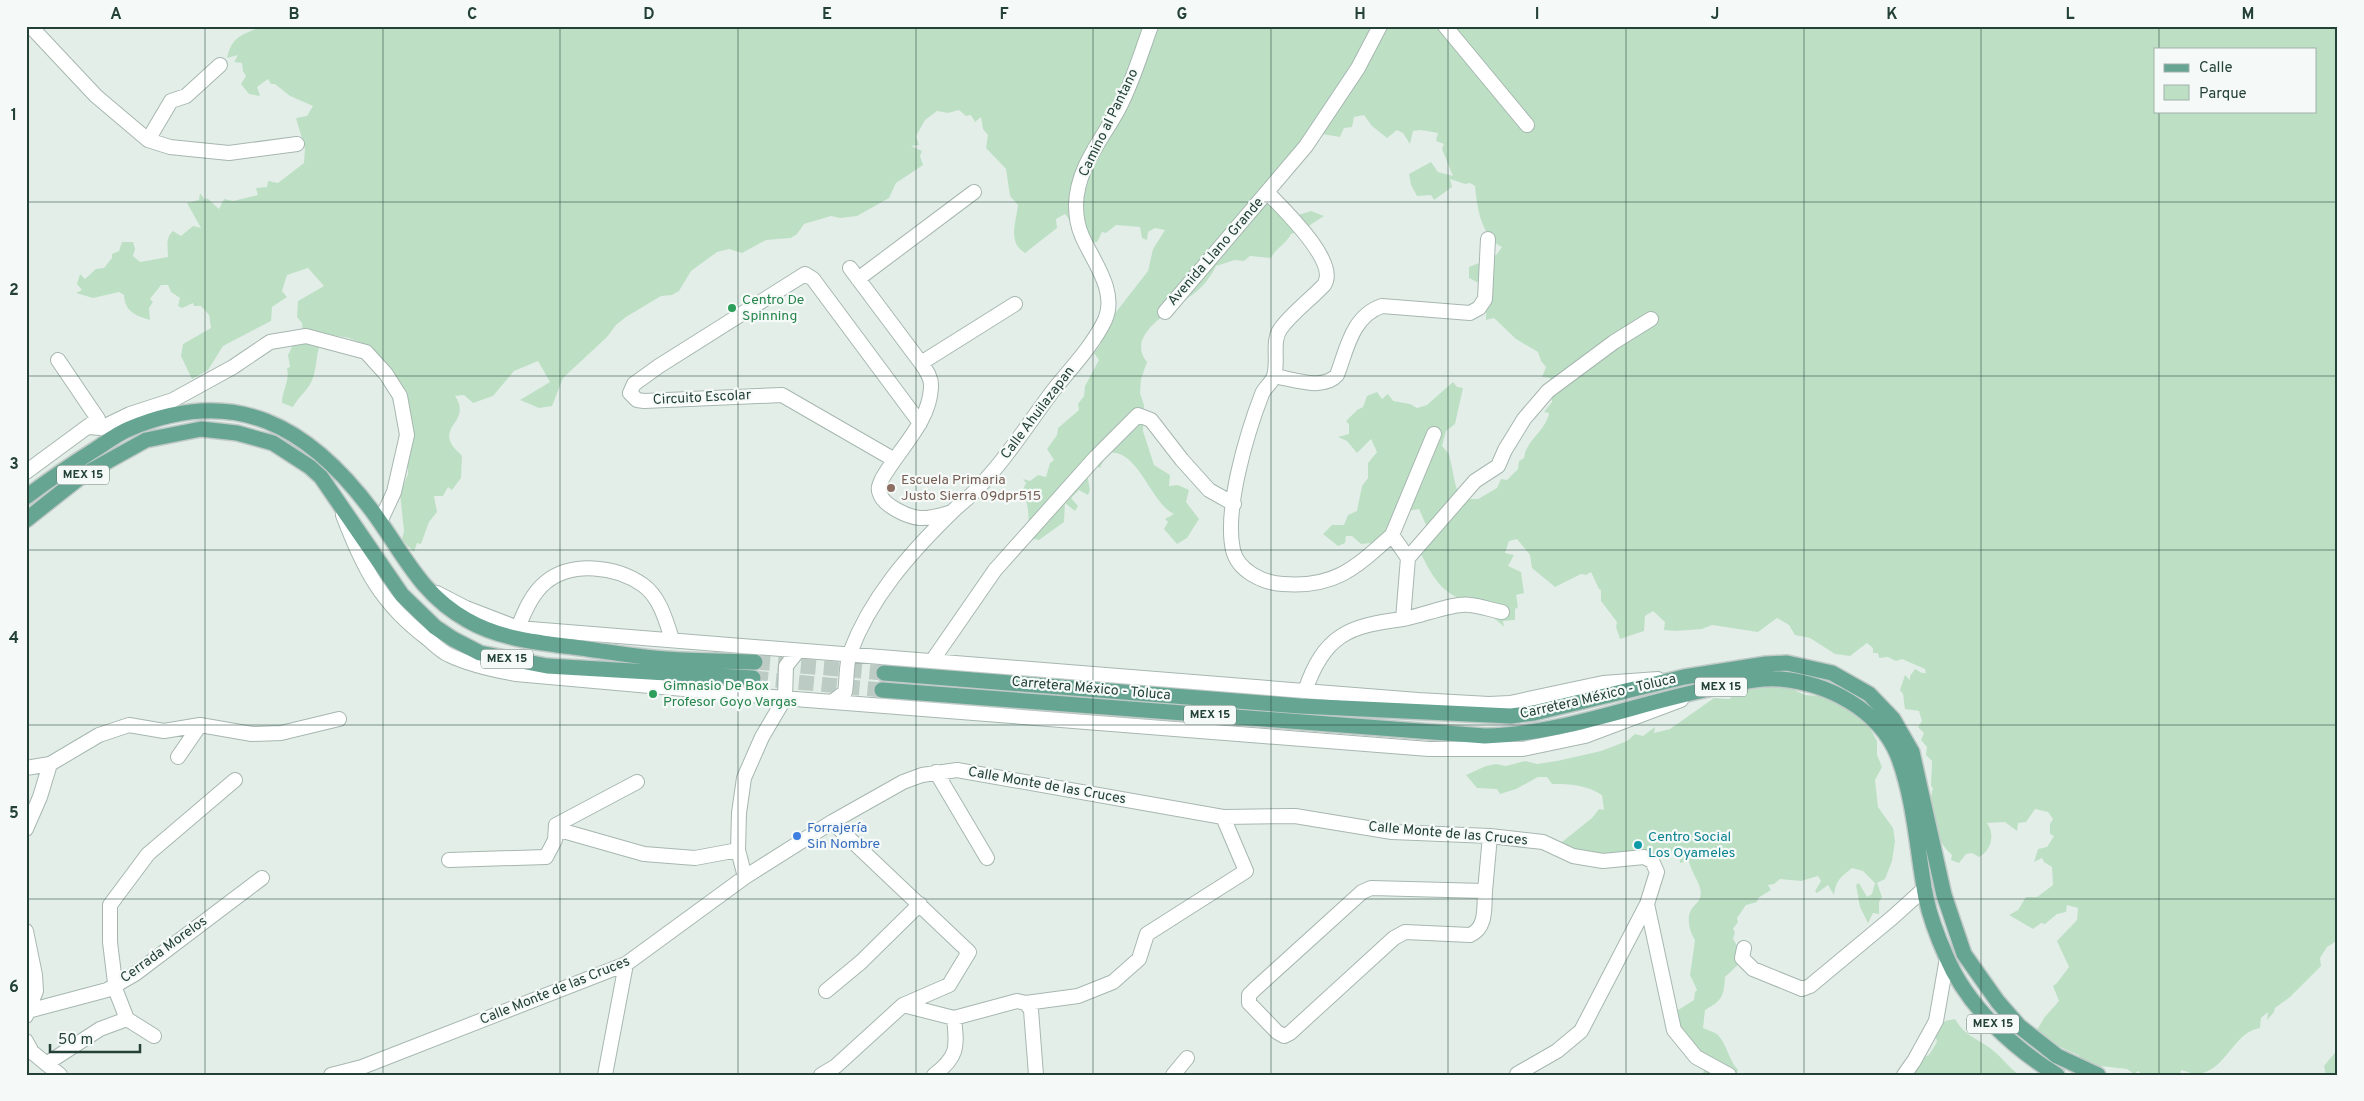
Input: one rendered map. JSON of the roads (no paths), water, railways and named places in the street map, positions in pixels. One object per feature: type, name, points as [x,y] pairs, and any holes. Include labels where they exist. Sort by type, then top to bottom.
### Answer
[{"type":"main road","name":"MEX 15","points":[[26,497],[53,476],[126,430],[169,414],[204,410],[249,416],[290,431],[315,448],[343,474],[380,522],[425,587],[443,605],[468,621],[516,639],[754,670],[547,666],[480,653],[452,639],[435,627],[402,595],[335,493],[310,466],[272,443],[237,432],[200,429],[146,440],[83,475],[26,520]]},
{"type":"main road","name":"Carretera México - Toluca","points":[[884,673],[1300,706],[1492,716],[1534,713],[1684,677],[1766,664],[1800,665],[1832,673],[1851,682],[1869,694],[1884,708],[1902,731],[1912,752],[1944,895],[1964,954],[1998,1002],[2019,1026],[2057,1056],[2098,1075]]},
{"type":"main road","name":"Carretera México - Toluca","points":[[882,690],[1485,736],[1538,732],[1675,696],[1751,681],[1777,678],[1813,684],[1863,710],[1888,739],[1898,756],[1907,792],[1926,900],[1947,958],[1964,988],[1988,1019],[2026,1053],[2057,1075]]},
{"type":"street","name":"Camino al Pantano","points":[[1078,222],[1077,192],[1083,171],[1120,107],[1132,80],[1151,26]]},
{"type":"street","name":"Avenida Llano Grande","points":[[1165,312],[1306,146],[1358,68],[1380,26]]},
{"type":"street","points":[[1444,26],[1527,125]]},
{"type":"street","points":[[32,31],[96,96],[148,140],[170,147],[229,153],[297,144]]},
{"type":"street","points":[[148,140],[172,101],[186,96],[220,65]]},
{"type":"street","points":[[953,511],[932,518],[920,518],[888,504],[879,493],[878,487],[893,459],[920,423],[932,387],[929,374],[854,274],[974,192]]},
{"type":"street","name":"Avenida Llano Grande","points":[[1267,192],[1316,248],[1324,262],[1328,277],[1324,285],[1281,328],[1277,338],[1274,376],[1263,391],[1247,436],[1231,528],[1233,550],[1238,560],[1252,574],[1269,583],[1300,585],[1329,581],[1353,568],[1392,535]]},
{"type":"street","name":"Calle Ahuilazapan","points":[[848,656],[883,589],[953,511],[977,490],[998,465],[1085,352],[1106,318],[1108,305],[1104,282],[1096,261],[1081,236],[1078,222]]},
{"type":"street","points":[[1274,376],[1321,384],[1332,380],[1336,375],[1361,318],[1370,310],[1382,306],[1470,313],[1479,308],[1485,299],[1488,239]]},
{"type":"street","name":"Circuito Escolar","points":[[893,459],[782,395],[644,401],[634,398],[630,393],[631,388],[659,366],[805,274],[813,279],[920,423]]},
{"type":"street","points":[[921,363],[1015,304]]},
{"type":"street","points":[[1403,620],[1408,558],[1475,481],[1498,466],[1524,419],[1548,391],[1614,342],[1651,319]]},
{"type":"street","points":[[58,360],[92,423],[101,428],[130,414],[173,400],[233,367],[270,342],[306,336],[366,352],[386,374],[400,396],[407,436],[394,492],[380,522]]},
{"type":"street","points":[[932,661],[995,570],[1094,458],[1138,415],[1151,420],[1182,460],[1209,490],[1234,504]]},
{"type":"street","points":[[26,472],[92,423]]},
{"type":"street","points":[[1408,558],[1392,535],[1434,434]]},
{"type":"street","points":[[335,493],[357,553],[383,597],[406,623],[448,655],[485,668],[516,674],[832,702],[1429,749],[1523,749],[1585,736],[1710,689]]},
{"type":"street","points":[[518,628],[525,609],[546,582],[577,568],[598,568],[627,577],[644,586],[657,602],[666,618],[672,639]]},
{"type":"street","points":[[425,587],[466,608],[518,628],[672,639],[848,656],[932,661],[1305,692],[1489,704],[1510,702],[1603,683],[1684,677]]},
{"type":"street","points":[[1305,692],[1317,663],[1341,635],[1354,628],[1372,623],[1427,615],[1449,606],[1468,604],[1502,612]]},
{"type":"street","points":[[745,877],[738,850],[739,813],[744,778],[762,738],[785,698],[786,666],[798,651]]},
{"type":"street","points":[[832,702],[845,692],[848,656]]},
{"type":"street","points":[[26,768],[50,764],[99,735],[129,724],[164,731],[200,725],[252,734],[282,733],[338,719]]},
{"type":"street","points":[[178,757],[200,725]]},
{"type":"street","points":[[26,829],[40,798],[50,764]]},
{"type":"street","name":"Calle Monte de las Cruces","points":[[331,1075],[362,1067],[626,964],[745,877],[832,822],[903,782],[936,772],[957,770],[976,772],[1223,817],[1295,816],[1392,832],[1490,836],[1543,842],[1573,856],[1603,861],[1644,857],[1652,861],[1657,872],[1646,904]]},
{"type":"street","points":[[936,772],[987,858]]},
{"type":"street","points":[[154,1036],[127,1019],[115,986],[110,942],[110,905],[148,854],[235,780]]},
{"type":"street","points":[[449,860],[546,857],[555,840],[556,825],[637,782]]},
{"type":"street","points":[[903,1005],[954,1018],[1017,1001],[1026,1003],[1078,996],[1113,982],[1139,959],[1148,934],[1246,871],[1223,817]]},
{"type":"street","points":[[821,1075],[836,1066],[903,1005],[948,985],[969,952],[832,822]]},
{"type":"street","points":[[556,829],[644,854],[695,858],[738,850]]},
{"type":"street","points":[[1485,891],[1371,888],[1362,892],[1255,989],[1249,995],[1249,1003],[1277,1032],[1284,1036],[1290,1034],[1394,938],[1405,932],[1470,935],[1477,932],[1482,924],[1485,891],[1490,836]]},
{"type":"street","name":"Cerrada Morelos","points":[[27,1014],[115,986],[135,974],[262,878]]},
{"type":"street","points":[[1744,948],[1742,958],[1748,966],[1802,988],[1810,986],[1925,888]]},
{"type":"street","points":[[826,991],[862,962],[920,904]]},
{"type":"street","points":[[1517,1074],[1557,1051],[1581,1031],[1646,904]]},
{"type":"street","points":[[1646,904],[1674,1030],[1696,1057],[1729,1075]]},
{"type":"street","points":[[26,931],[35,975],[36,991],[27,1014]]},
{"type":"street","points":[[1904,1075],[1936,1021],[1947,958]]},
{"type":"street","points":[[605,1075],[626,964]]},
{"type":"street","points":[[1026,1003],[1031,1010],[1036,1075]]},
{"type":"street","points":[[934,1075],[947,1065],[954,1055],[957,1043],[954,1018]]},
{"type":"street","points":[[46,1064],[75,1043],[100,1029],[127,1019]]},
{"type":"street","points":[[26,1041],[32,1052],[60,1075]]},
{"type":"street","points":[[1173,1075],[1187,1058]]},
{"type":"tunnel","points":[[755,662],[884,673]]},
{"type":"tunnel","points":[[753,678],[882,690]]},
{"type":"place","name":"Centro De Spinning","points":[[732,308]]},
{"type":"place","name":"Escuela Primaria Justo Sierra 09dpr515","points":[[891,488]]},
{"type":"place","name":"Gimnasio De Box Profesor Goyo Vargas","points":[[653,694]]},
{"type":"place","name":"Forrajería Sin Nombre","points":[[797,836]]},
{"type":"place","name":"Centro Social Los Oyameles","points":[[1638,845]]}]
